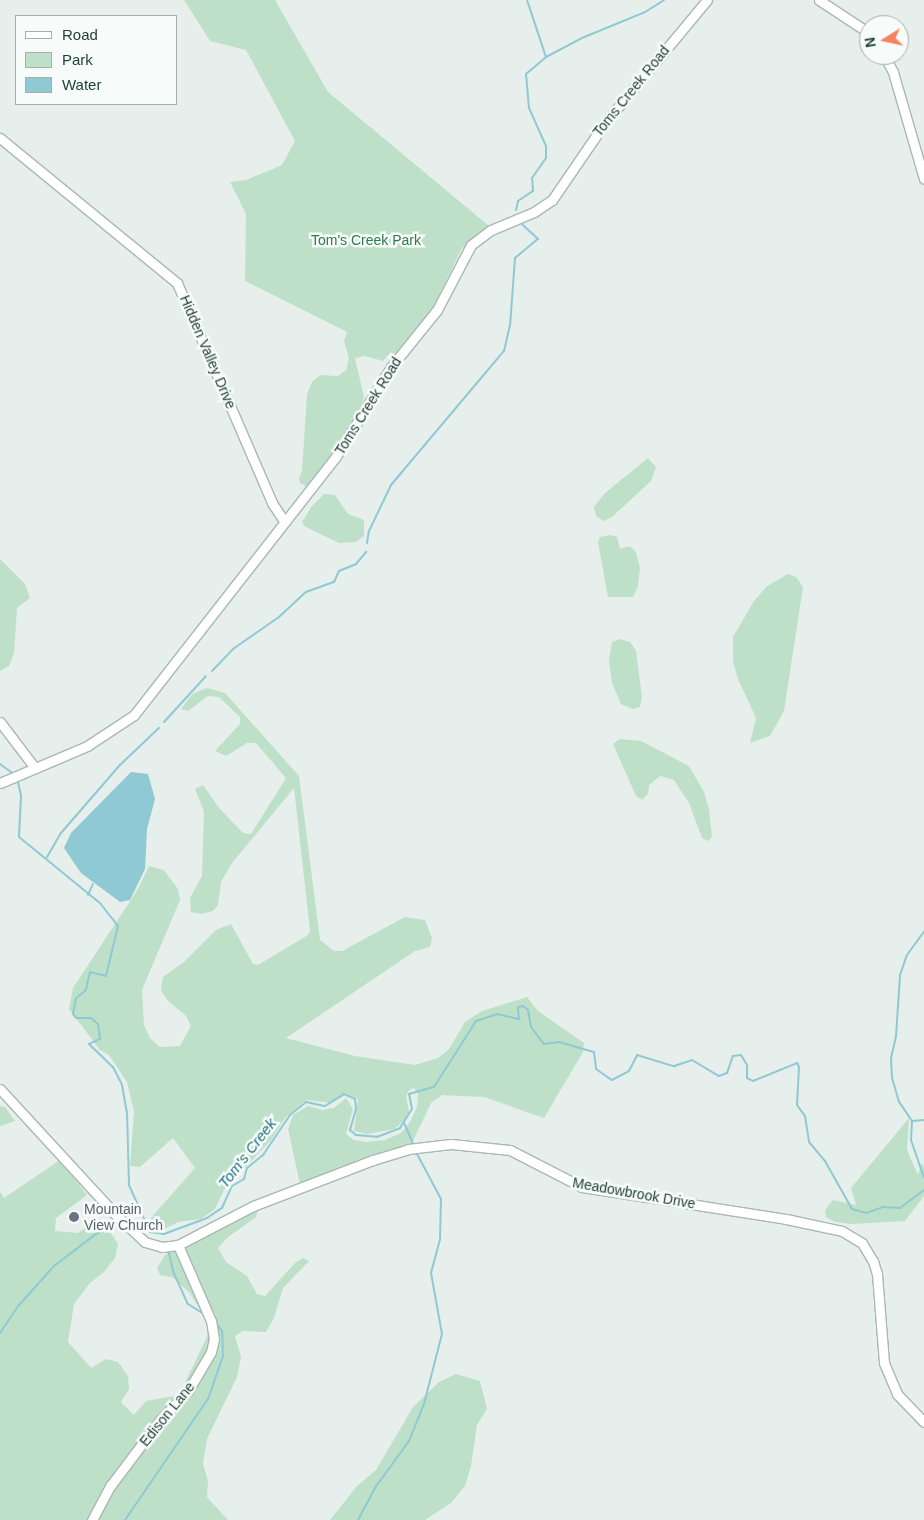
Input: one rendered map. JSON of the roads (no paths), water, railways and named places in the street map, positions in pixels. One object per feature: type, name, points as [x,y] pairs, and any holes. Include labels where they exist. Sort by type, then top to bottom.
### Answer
[{"type":"street","name":"Toms Creek Road","points":[[0,783],[103,737],[134,715],[341,450],[390,367],[432,318],[471,246],[491,230],[534,212],[552,200],[604,124],[707,0]]},
{"type":"street","points":[[820,0],[859,26]]},
{"type":"street","points":[[889,65],[893,72],[924,179]]},
{"type":"street","name":"Hidden Valley Drive","points":[[0,138],[177,283],[186,298],[272,503],[284,521]]},
{"type":"street","points":[[0,722],[35,768]]},
{"type":"street","name":"Meadowbrook Drive","points":[[0,1089],[145,1242],[162,1247],[178,1245],[253,1206],[373,1160],[408,1149],[451,1144],[493,1146],[510,1150],[582,1187],[786,1219],[852,1236],[867,1250],[877,1274],[884,1363],[889,1379],[897,1394],[924,1422]]},
{"type":"street","name":"Edison Lane","points":[[92,1520],[111,1486],[160,1420],[188,1391],[211,1352],[214,1339],[211,1321],[178,1245]]},
{"type":"water","points":[[131,772],[148,774],[155,799],[147,829],[145,869],[130,900],[120,902],[81,873],[64,848],[71,833]]},
{"type":"waterway","points":[[527,0],[546,57]]},
{"type":"waterway","points":[[516,210],[518,201],[533,191],[532,178],[546,158],[546,146],[529,108],[526,74],[546,57],[582,38],[645,12],[664,0]]},
{"type":"waterway","points":[[367,543],[369,531],[391,485],[504,351],[510,326],[515,258],[538,239],[523,225]]},
{"type":"waterway","points":[[212,671],[233,649],[279,617],[306,592],[334,582],[339,571],[356,564],[366,552]]},
{"type":"waterway","points":[[164,722],[206,676]]},
{"type":"waterway","points":[[47,857],[61,833],[120,765],[159,728]]},
{"type":"waterway","name":"Tom's Creek","points":[[0,764],[14,774]]},
{"type":"waterway","name":"Tom's Creek","points":[[17,778],[21,796],[19,837],[100,903],[118,926],[106,976],[90,972],[86,990],[76,998],[73,1014],[76,1018],[91,1018],[98,1024],[100,1039],[89,1044],[113,1067],[122,1085],[127,1112],[129,1185],[150,1232],[164,1234],[207,1218],[222,1208],[232,1186],[244,1179],[247,1168],[263,1155],[290,1115],[306,1102],[325,1106],[344,1094],[355,1099],[356,1109],[350,1130],[356,1135],[377,1137],[400,1128],[412,1109],[409,1094],[434,1087],[476,1021],[497,1014],[519,1019],[518,1007],[523,1006],[528,1010],[531,1027],[544,1044],[559,1042],[594,1052],[596,1069],[612,1080],[629,1071],[637,1055],[674,1066],[692,1060],[719,1076],[727,1073],[733,1056],[741,1055],[747,1065],[747,1078],[753,1081],[797,1063],[799,1067],[797,1105],[805,1116],[809,1142],[825,1161],[852,1209],[866,1213],[883,1207],[900,1208],[924,1190]]},
{"type":"waterway","points":[[88,895],[93,884]]},
{"type":"waterway","points":[[912,1121],[899,1102],[892,1078],[891,1058],[896,1036],[900,975],[907,955],[924,932]]},
{"type":"waterway","name":"Tom's Creek","points":[[924,1120],[912,1121],[911,1140],[924,1177]]},
{"type":"waterway","points":[[404,1123],[414,1145]]},
{"type":"waterway","points":[[358,1520],[377,1485],[409,1441],[424,1404],[442,1334],[431,1273],[440,1239],[441,1199],[416,1152]]},
{"type":"waterway","points":[[124,1217],[137,1208]]},
{"type":"waterway","points":[[0,1333],[19,1305],[54,1266],[96,1234],[119,1222]]},
{"type":"waterway","points":[[168,1249],[173,1271],[188,1304],[204,1314]]},
{"type":"waterway","points":[[125,1520],[208,1399],[223,1356],[222,1331],[214,1321]]},
{"type":"place","name":"Mountain View Church","points":[[74,1217]]},
{"type":"park label","name":"Tom's Creek Park","points":[[366,240]]}]
